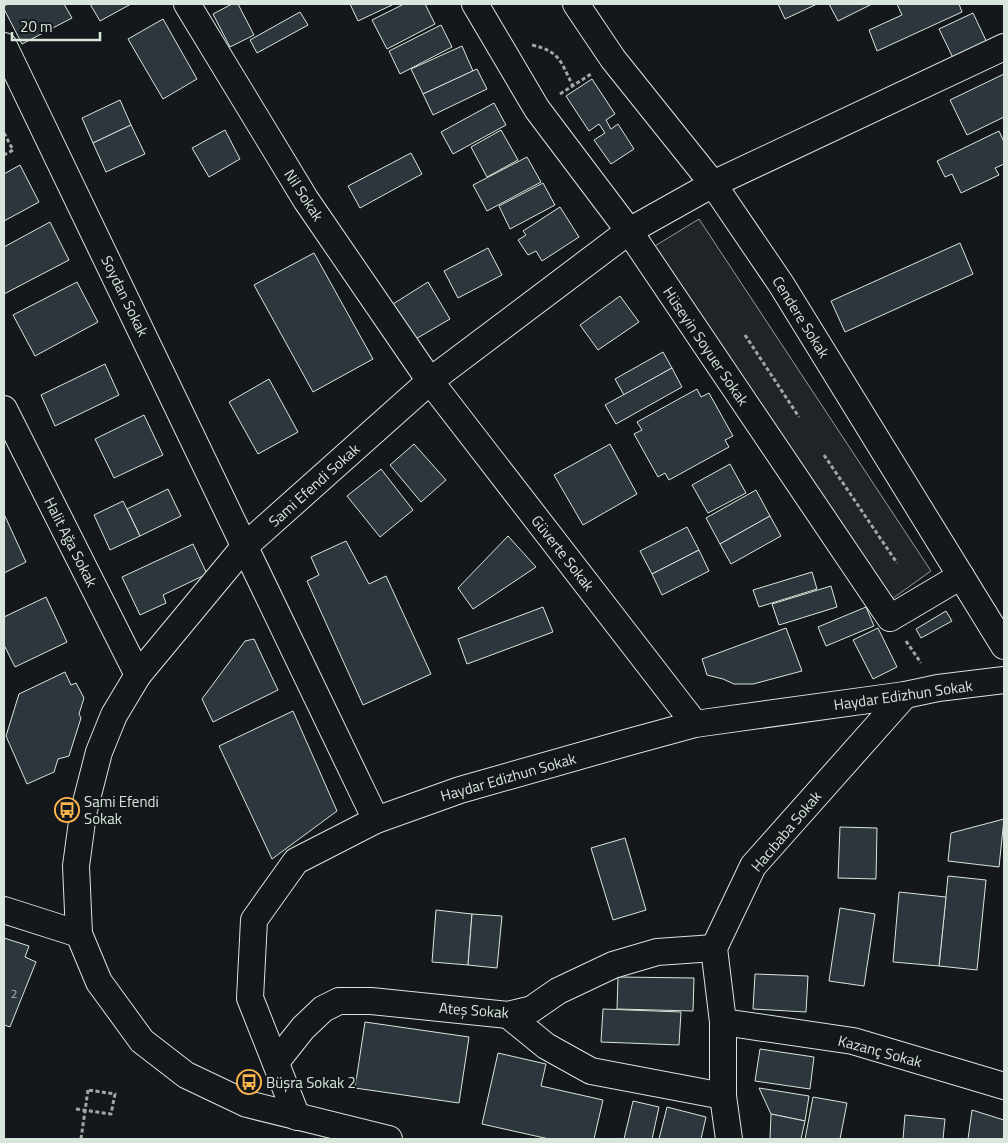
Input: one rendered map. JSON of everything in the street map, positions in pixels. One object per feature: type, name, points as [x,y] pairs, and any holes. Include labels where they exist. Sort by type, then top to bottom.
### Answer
[{"type":"street","name":"Nil Sokak","points":[[187,4],[306,200],[430,382]]},
{"type":"street","name":"Hüseyin Soyuer Sokak","points":[[475,4],[537,109],[629,231],[890,618]]},
{"type":"street","name":"Cendere Sokak","points":[[576,4],[613,60],[713,184],[781,284],[1004,646]]},
{"type":"street","name":"Soydan Sokak","points":[[4,46],[246,546],[376,820]]},
{"type":"street","name":"Sami Efendi Sokak","points":[[389,1139],[247,1104],[195,1079],[142,1041],[99,982],[79,934],[76,866],[83,814],[98,752],[114,715],[138,675],[246,546],[430,382],[629,231],[713,184],[1004,47]]},
{"type":"street","name":"Güverte Sokak","points":[[430,382],[695,724]]},
{"type":"street","name":"Halit Ağa Sokak","points":[[4,409],[138,675]]},
{"type":"street","points":[[890,618],[961,576]]},
{"type":"street","name":"Haydar Edizhun Sokak","points":[[297,1117],[250,998],[254,920],[296,861],[376,820],[460,790],[695,724],[1004,680]]},
{"type":"street","name":"Hacıbaba Sokak","points":[[714,948],[753,866],[906,695]]},
{"type":"street","points":[[4,910],[79,934]]},
{"type":"street","points":[[714,948],[723,1022],[723,1096],[729,1139]]},
{"type":"street","name":"Ateş Sokak","points":[[276,1062],[303,1028],[323,1009],[339,1001],[371,1001],[508,1015],[532,1009],[558,991],[613,965],[657,952],[714,948]]},
{"type":"street","points":[[508,1015],[546,1046],[591,1071],[723,1096]]},
{"type":"street","name":"Kazanç Sokak","points":[[723,1022],[854,1041],[1004,1086]]},
{"type":"path","points":[[530,45],[553,51],[559,58],[573,86]]},
{"type":"path","points":[[537,109],[613,60]]},
{"type":"path","points":[[4,133],[12,150],[4,155]]},
{"type":"path","points":[[745,335],[798,417]]},
{"type":"path","points":[[824,455],[897,563]]},
{"type":"path","points":[[890,618],[938,688]]},
{"type":"path","points":[[76,1109],[111,1114],[115,1094],[88,1090],[81,1139]]},
{"type":"shaded area","points":[[699,219],[931,571],[889,601],[655,246]]},
{"type":"building","points":[[8,4],[64,4],[72,18],[22,44],[4,9],[4,6]]},
{"type":"building","points":[[90,4],[131,4],[100,21]]},
{"type":"building","points":[[232,4],[238,4],[254,35],[230,47],[213,14]]},
{"type":"building","points":[[350,4],[394,4],[358,21]]},
{"type":"building","points":[[404,4],[425,4],[435,24],[387,49],[372,20]]},
{"type":"building","points":[[778,4],[817,4],[785,19]]},
{"type":"building","points":[[829,4],[872,4],[838,21]]},
{"type":"building","points":[[897,4],[959,4],[962,12],[877,51],[869,30],[902,15]]},
{"type":"building","points":[[300,12],[308,25],[257,53],[250,40]]},
{"type":"building","points":[[973,13],[989,47],[956,64],[939,29]]},
{"type":"building","points":[[163,19],[197,79],[163,99],[128,39]]},
{"type":"building","points":[[441,25],[452,47],[400,74],[389,51]]},
{"type":"building","points":[[462,46],[473,71],[423,94],[411,69]]},
{"type":"building","points":[[477,69],[487,89],[433,115],[423,94]]},
{"type":"building","points":[[1004,74],[1004,117],[967,135],[950,100]]},
{"type":"building","points":[[592,79],[615,114],[606,120],[611,129],[618,124],[634,149],[611,164],[594,140],[605,133],[599,124],[589,131],[566,96]]},
{"type":"building","points":[[120,100],[131,125],[93,143],[82,118]]},
{"type":"building","points":[[494,103],[506,125],[453,154],[441,132]]},
{"type":"building","points":[[131,125],[145,154],[106,172],[93,143]]},
{"type":"building","points":[[225,130],[240,159],[209,177],[192,148]]},
{"type":"building","points":[[501,130],[518,160],[487,177],[471,147]]},
{"type":"building","points":[[999,131],[1004,142],[1004,164],[995,168],[999,175],[961,193],[952,174],[945,177],[937,161]]},
{"type":"building","points":[[411,153],[422,174],[360,208],[348,186]]},
{"type":"building","points":[[527,157],[541,182],[487,211],[473,185]]},
{"type":"building","points":[[20,165],[39,202],[4,221],[4,174]]},
{"type":"building","points":[[543,183],[555,205],[510,229],[499,206]]},
{"type":"building","points":[[560,207],[579,237],[542,261],[536,251],[528,255],[518,240],[526,235],[523,231]]},
{"type":"building","points":[[50,222],[69,260],[4,294],[4,247]]},
{"type":"building","points":[[960,243],[973,274],[845,332],[831,301]]},
{"type":"building","points":[[488,248],[502,275],[458,298],[444,271]]},
{"type":"building","points":[[314,253],[373,359],[313,392],[254,285]]},
{"type":"building","points":[[77,282],[98,322],[35,356],[13,315]]},
{"type":"building","points":[[428,282],[450,319],[414,340],[393,304]]},
{"type":"building","points":[[620,296],[639,322],[598,350],[580,325]]},
{"type":"building","points":[[663,352],[672,368],[624,395],[615,379]]},
{"type":"building","points":[[105,364],[119,395],[55,426],[41,395]]},
{"type":"building","points":[[672,368],[682,387],[616,424],[605,405]]},
{"type":"building","points":[[269,379],[298,432],[258,454],[229,402]]},
{"type":"building","points":[[697,389],[701,397],[709,393],[733,436],[725,440],[729,447],[669,480],[665,473],[658,477],[634,434],[642,430],[637,422]]},
{"type":"building","points":[[144,415],[163,455],[114,478],[95,439]]},
{"type":"building","points":[[414,444],[446,480],[421,502],[390,465]]},
{"type":"building","points":[[610,444],[637,494],[583,525],[554,475]]},
{"type":"building","points":[[730,464],[746,493],[708,513],[692,485]]},
{"type":"building","points":[[381,469],[413,510],[380,537],[347,496]]},
{"type":"building","points":[[168,489],[181,516],[140,536],[127,509]]},
{"type":"building","points":[[756,490],[770,516],[720,544],[706,518]]},
{"type":"building","points":[[123,501],[140,536],[110,550],[94,515]]},
{"type":"building","points":[[4,514],[26,562],[4,573]]},
{"type":"building","points":[[770,516],[781,536],[731,564],[720,544]]},
{"type":"building","points":[[687,527],[699,550],[652,574],[640,551]]},
{"type":"building","points":[[508,536],[536,567],[473,609],[458,588]]},
{"type":"building","points":[[346,541],[369,584],[386,576],[431,674],[363,705],[307,581],[319,575],[311,557]]},
{"type":"building","points":[[193,544],[207,574],[163,595],[166,603],[140,615],[122,577]]},
{"type":"building","points":[[699,550],[709,571],[662,595],[652,574]]},
{"type":"building","points":[[812,572],[817,589],[759,607],[753,590]]},
{"type":"building","points":[[831,586],[837,607],[779,625],[772,604]]},
{"type":"building","points":[[46,597],[67,642],[15,667],[4,645],[4,617]]},
{"type":"building","points":[[543,607],[553,632],[467,664],[458,639]]},
{"type":"building","points":[[866,607],[874,626],[826,646],[818,627]]},
{"type":"building","points":[[946,611],[952,621],[921,638],[916,629]]},
{"type":"building","points":[[786,628],[802,671],[753,684],[734,684],[707,675],[702,659]]},
{"type":"building","points":[[878,628],[897,667],[873,679],[853,640]]},
{"type":"building","points":[[254,639],[278,690],[213,722],[202,699],[245,641]]},
{"type":"building","points":[[65,672],[71,685],[76,683],[84,698],[79,714],[81,718],[69,756],[58,759],[54,772],[27,784],[6,736],[19,694]]},
{"type":"building","points":[[293,711],[337,811],[272,859],[219,746]]},
{"type":"building","points":[[1004,819],[999,867],[948,861],[951,833]]},
{"type":"building","points":[[840,827],[877,828],[876,879],[838,878]]},
{"type":"building","points":[[625,838],[646,910],[613,920],[591,848]]},
{"type":"building","points":[[948,876],[986,880],[977,970],[939,966]]},
{"type":"building","points":[[899,892],[946,897],[939,966],[893,962]]},
{"type":"building","points":[[840,908],[875,914],[864,986],[829,981]]},
{"type":"building","points":[[436,910],[472,914],[468,965],[432,962]]},
{"type":"building","points":[[472,914],[502,916],[497,968],[468,965]]},
{"type":"building","points":[[4,938],[29,946],[25,957],[36,962],[10,1027],[4,1025]]},
{"type":"building","points":[[755,974],[808,976],[806,1012],[753,1009]]},
{"type":"building","points":[[618,977],[694,978],[693,1011],[617,1009]]},
{"type":"building","points":[[603,1009],[681,1012],[679,1045],[601,1042]]},
{"type":"building","points":[[365,1022],[469,1037],[459,1103],[355,1088]]},
{"type":"building","points":[[760,1049],[814,1057],[810,1089],[755,1081]]},
{"type":"building","points":[[498,1053],[546,1064],[541,1086],[603,1100],[594,1139],[549,1139],[482,1124]]},
{"type":"building","points":[[759,1088],[809,1096],[805,1121],[771,1114]]},
{"type":"building","points":[[813,1097],[847,1103],[840,1139],[805,1139]]},
{"type":"building","points":[[633,1101],[659,1107],[652,1139],[624,1139]]},
{"type":"building","points":[[667,1107],[706,1117],[701,1139],[659,1139]]},
{"type":"building","points":[[972,1110],[1004,1120],[1004,1139],[968,1139]]},
{"type":"building","points":[[771,1114],[805,1121],[801,1139],[770,1139]]},
{"type":"building","points":[[905,1115],[945,1119],[943,1139],[903,1139]]},
{"type":"place","name":"Sami Efendi Sokak","points":[[67,810]]},
{"type":"place","name":"Büşra Sokak 2","points":[[249,1082]]}]
